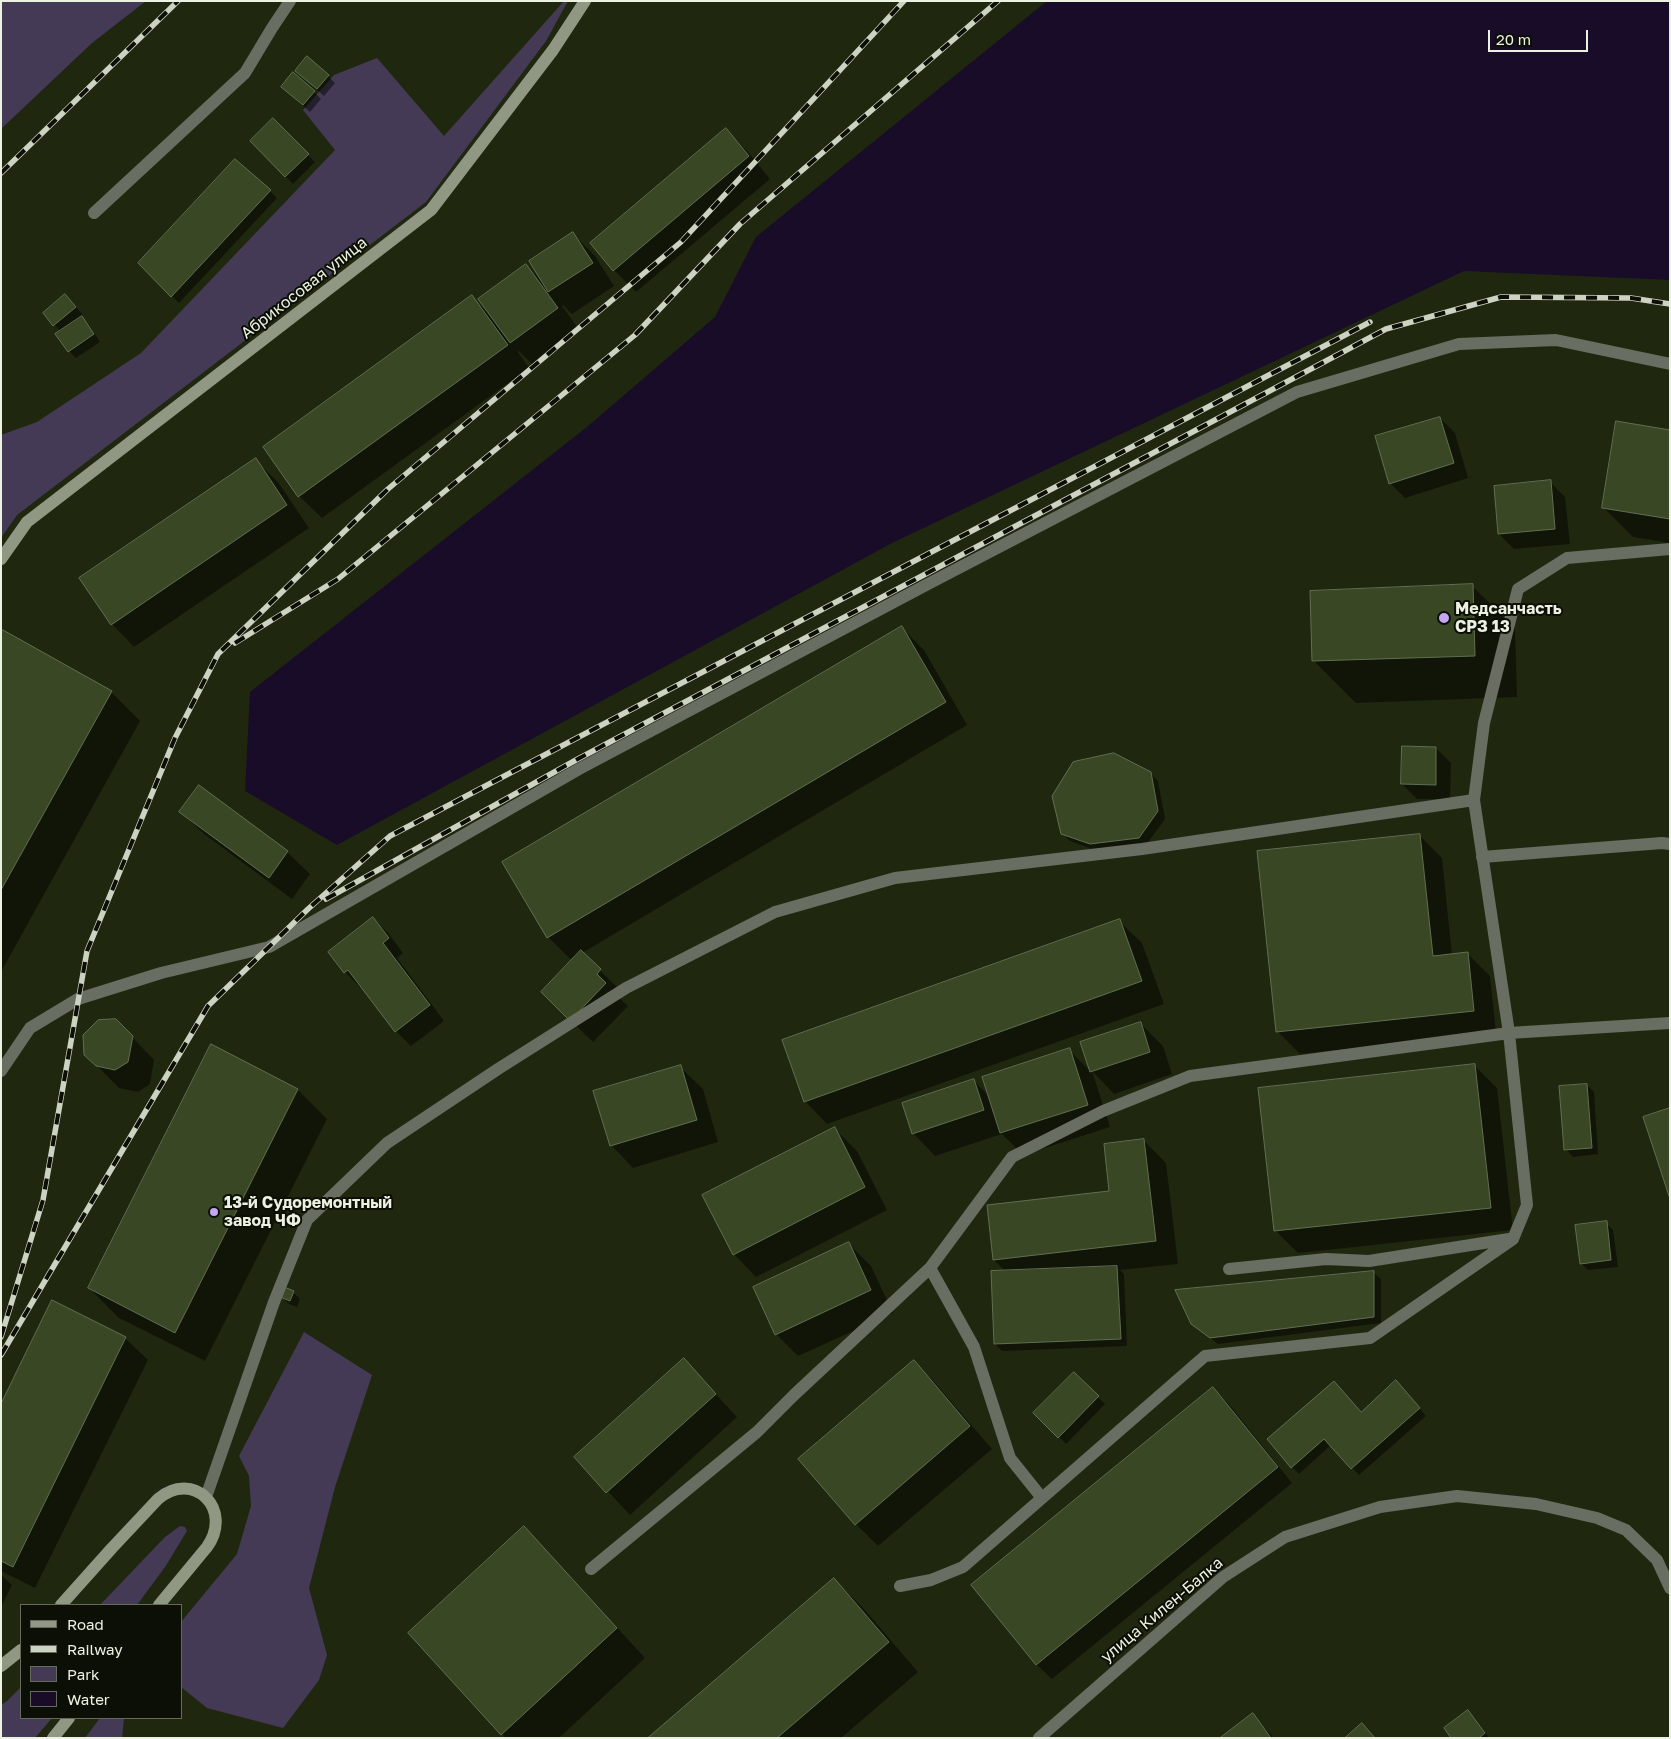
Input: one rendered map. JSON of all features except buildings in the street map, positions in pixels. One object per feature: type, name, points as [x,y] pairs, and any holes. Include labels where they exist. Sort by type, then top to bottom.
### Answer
[{"type":"main road","name":"Абрикосовая улица","points":[[1,560],[28,522],[431,210],[553,50],[585,1]]},
{"type":"main road","points":[[62,1604],[166,1492],[187,1488],[198,1492],[213,1506],[216,1527],[213,1538],[161,1604]]},
{"type":"main road","points":[[1,1666],[20,1651]]},
{"type":"main road","points":[[53,1738],[68,1719]]},
{"type":"street","points":[[94,213],[245,73],[290,1]]},
{"type":"street","points":[[1,1071],[30,1028],[78,999],[161,973],[269,947],[578,769],[1297,392],[1459,344],[1556,340],[1670,364]]},
{"type":"street","points":[[900,1586],[931,1580],[963,1567],[1205,1356],[1370,1338],[1513,1239],[1527,1205],[1509,1033],[1474,800],[1484,722],[1518,589],[1567,558],[1670,549]]},
{"type":"street","points":[[206,1498],[274,1302],[307,1220],[387,1143],[498,1069],[626,988],[775,912],[895,878],[1142,849],[1474,800]]},
{"type":"street","points":[[1482,857],[1662,843],[1670,844]]},
{"type":"street","points":[[591,1569],[757,1432],[794,1394],[930,1268],[1012,1156],[1112,1107],[1190,1076],[1509,1033],[1670,1023]]},
{"type":"street","points":[[1229,1269],[1326,1259],[1369,1261],[1513,1239]]},
{"type":"street","points":[[930,1268],[974,1346],[1010,1458],[1042,1498]]},
{"type":"street","name":"улица Килен-Балка","points":[[1039,1738],[1223,1577],[1285,1537],[1380,1507],[1457,1496],[1536,1504],[1597,1518],[1626,1530],[1657,1560],[1670,1588]]},
{"type":"green space","points":[[1,1],[146,1],[92,43],[1,129]]},
{"type":"green space","points":[[564,1],[568,1],[546,41],[426,202],[17,515],[1,538],[1,435],[37,422],[141,353],[335,150],[303,110],[334,75],[377,58],[444,136]]},
{"type":"green space","points":[[304,1332],[372,1375],[335,1487],[309,1588],[327,1655],[319,1680],[283,1728],[207,1708],[182,1688],[182,1621],[237,1554],[251,1506],[249,1476],[239,1456]]},
{"type":"green space","points":[[180,1526],[185,1527],[187,1531],[165,1567],[138,1604],[101,1604],[165,1537]]},
{"type":"green space","points":[[20,1688],[20,1719],[51,1719],[35,1738],[1,1738],[1,1705]]},
{"type":"green space","points":[[99,1719],[124,1719],[122,1738],[85,1738]]},
{"type":"water","points":[[1047,1],[1670,1],[1670,280],[1464,271],[892,543],[337,845],[245,791],[250,692],[587,427],[715,317],[756,237]]},
{"type":"railway","points":[[1,173],[178,1]]},
{"type":"railway","points":[[1,1337],[43,1200],[87,951],[175,738],[218,654],[388,489],[681,242],[904,1]]},
{"type":"railway","points":[[235,643],[338,579],[635,335],[740,224],[998,1]]},
{"type":"railway","points":[[326,899],[576,760],[1386,329],[1501,297],[1631,298],[1670,304]]},
{"type":"railway","points":[[1,1355],[208,1006],[308,909],[390,836],[1370,322]]},
{"type":"place","name":"Медсанчасть СРЗ 13","points":[[1444,618]]},
{"type":"place","name":"13-й Судоремонтный завод ЧФ","points":[[214,1212]]}]
